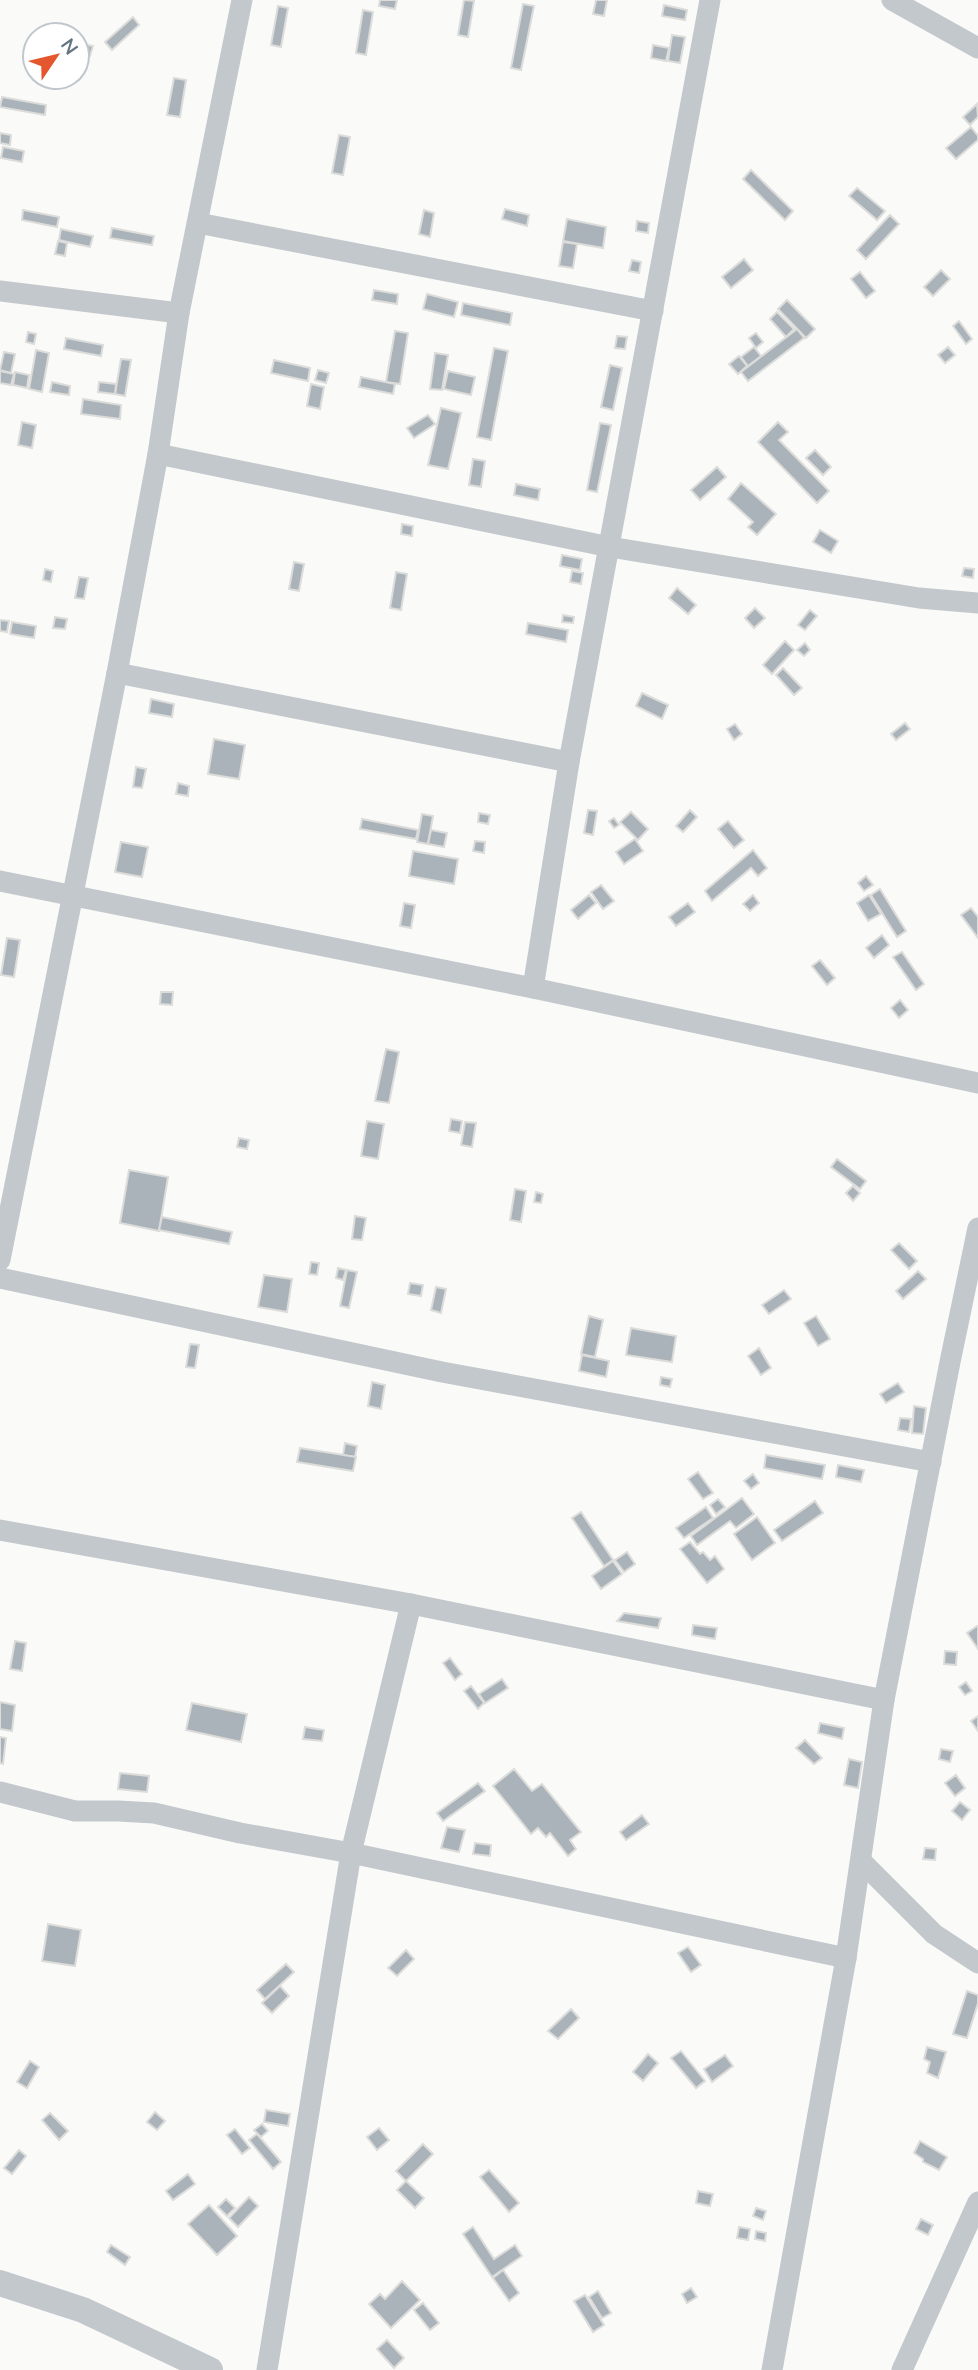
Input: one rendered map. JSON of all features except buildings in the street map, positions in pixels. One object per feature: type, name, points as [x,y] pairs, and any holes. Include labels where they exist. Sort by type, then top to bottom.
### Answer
[{"type":"street","points":[[0,1260],[117,673],[158,454],[179,313],[242,0]]},
{"type":"street","points":[[533,988],[569,762],[710,0]]},
{"type":"street","points":[[892,0],[978,48]]},
{"type":"street","points":[[198,223],[653,311]]},
{"type":"street","points":[[0,291],[179,313]]},
{"type":"street","points":[[158,454],[610,547],[919,597],[978,603]]},
{"type":"street","points":[[117,673],[569,762]]},
{"type":"street","points":[[0,881],[533,988],[978,1083]]},
{"type":"street","points":[[772,2370],[846,1958],[884,1700],[978,1228]]},
{"type":"street","points":[[0,1278],[442,1372],[931,1462]]},
{"type":"street","points":[[0,1530],[411,1604],[884,1700]]},
{"type":"street","points":[[267,2370],[351,1853],[411,1604]]},
{"type":"street","points":[[0,1793],[75,1811],[154,1813],[846,1958]]},
{"type":"street","points":[[861,1861],[934,1934],[978,1963]]},
{"type":"street","points":[[902,2370],[978,2202]]},
{"type":"street","points":[[0,2283],[83,2310],[210,2370]]}]
